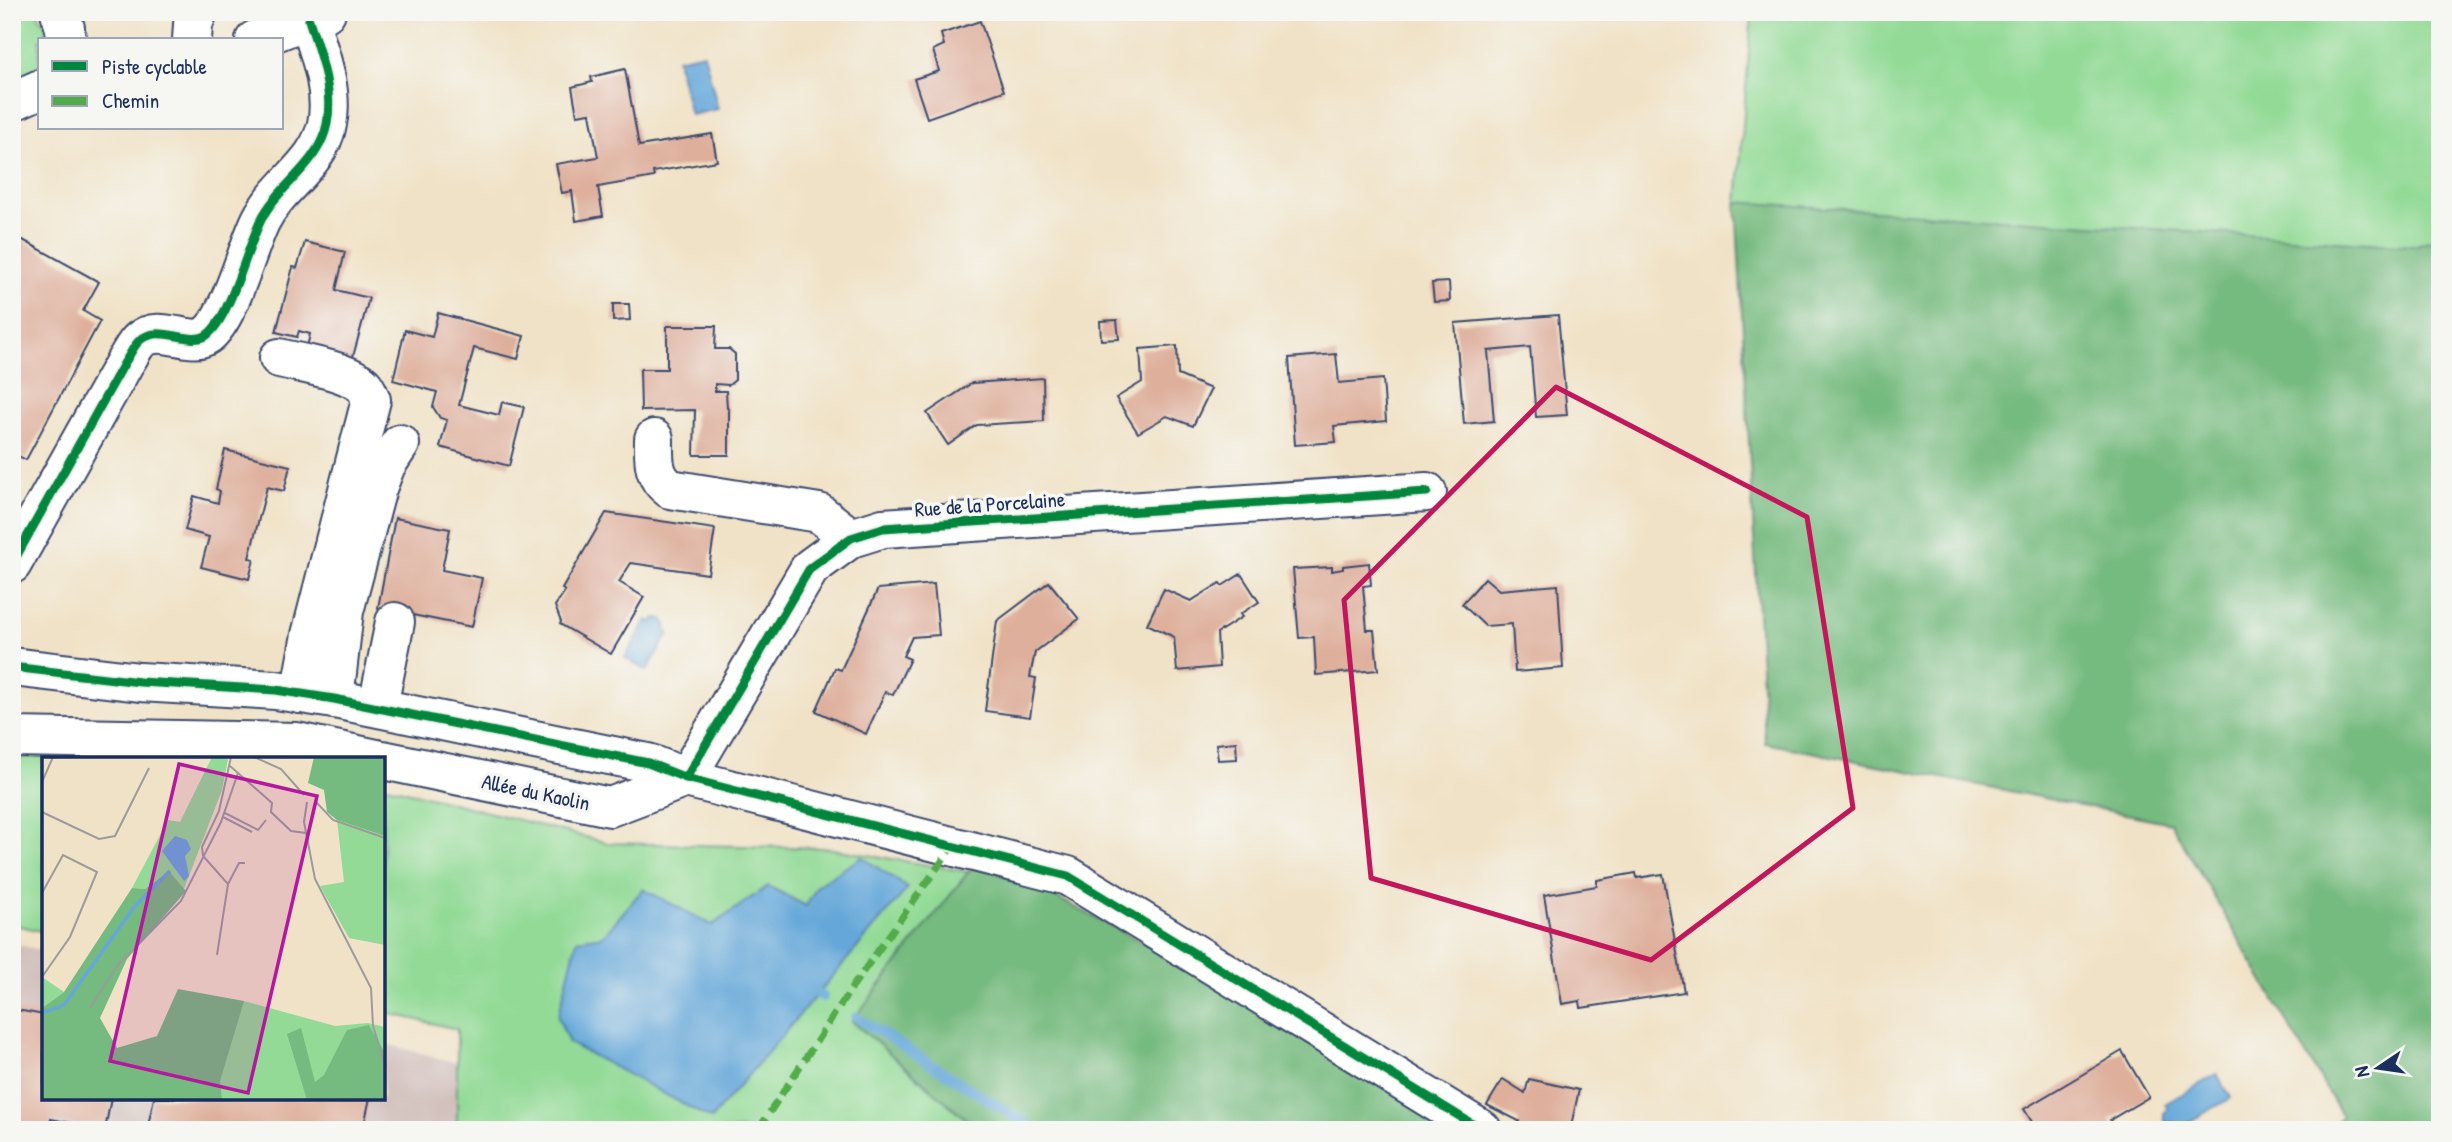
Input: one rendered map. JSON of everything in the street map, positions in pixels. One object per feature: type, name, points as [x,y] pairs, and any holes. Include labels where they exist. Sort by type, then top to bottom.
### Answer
[{"type":"street","points":[[60,12],[66,38]]},
{"type":"street","points":[[192,38],[193,24],[198,12]]},
{"type":"street","points":[[12,564],[139,341],[147,335],[163,333],[197,339],[207,335],[233,293],[263,216],[301,173],[321,144],[328,122],[328,95],[317,16],[261,38]]},
{"type":"street","points":[[279,358],[341,374],[360,382],[371,400],[311,635],[317,696]]},
{"type":"street","points":[[654,439],[655,472],[660,482],[670,489],[819,513],[851,538]]},
{"type":"street","points":[[317,696],[344,611],[377,488],[386,465],[400,444]]},
{"type":"street","name":"Rue de la Porcelaine","points":[[686,778],[810,568],[851,538],[883,528],[1427,492]]},
{"type":"street","points":[[378,706],[396,622]]},
{"type":"street","points":[[12,667],[140,682],[276,690],[378,706],[648,763],[686,778],[1068,876],[1482,1130]]},
{"type":"street","points":[[12,737],[297,742],[368,757]]},
{"type":"street","name":"Allée du Kaolin","points":[[385,760],[610,807],[686,778]]},
{"type":"highlighted area","points":[[1556,387],[1807,517],[1853,808],[1651,960],[1371,878],[1344,600]]},
{"type":"shaded area","points":[[12,943],[42,950],[42,1100],[385,1100],[385,1044],[613,1105],[657,1130],[12,1130]]},
{"type":"green space","points":[[12,12],[36,12],[45,25],[48,38],[38,38],[38,66],[31,74],[12,81]]},
{"type":"green space","points":[[1752,12],[2440,12],[2440,509],[1737,203]]},
{"type":"green space","points":[[1736,202],[2414,246],[2440,237],[2440,1130],[2327,1130],[2342,1116],[2171,823],[1765,743]]},
{"type":"green space","points":[[124,754],[164,757],[42,757],[42,932],[12,924],[12,757]]},
{"type":"green space","points":[[385,786],[608,843],[827,848],[969,872],[852,1021],[979,1130],[471,1130],[457,1126],[457,1029],[385,1012]]},
{"type":"green space","points":[[980,857],[1499,1130],[979,1130],[852,1021]]},
{"type":"water","points":[[704,53],[718,109],[690,115],[677,59]]},
{"type":"water","points":[[656,618],[663,619],[669,633],[647,671],[625,658],[647,620],[651,622]]},
{"type":"water","points":[[862,857],[908,888],[711,1119],[569,1043],[558,1017],[577,940],[603,936],[643,889],[712,925],[768,886],[806,906],[818,885]]},
{"type":"water","points":[[2217,1074],[2231,1098],[2178,1128],[2175,1123],[2164,1120],[2164,1113],[2168,1108],[2165,1104]]},
{"type":"building","points":[[980,21],[1004,91],[927,118],[914,79],[939,71],[933,50],[944,45],[941,34]]},
{"type":"building","points":[[625,69],[639,146],[712,134],[717,161],[653,172],[654,177],[598,187],[603,216],[576,221],[572,191],[562,193],[556,164],[598,157],[590,113],[577,115],[572,87],[592,82],[591,77]]},
{"type":"building","points":[[21,239],[99,282],[83,311],[100,321],[26,460],[12,453],[12,254]]},
{"type":"building","points":[[305,242],[345,252],[336,290],[369,298],[351,364],[306,352],[310,334],[299,331],[297,337],[276,332],[293,267],[297,268]]},
{"type":"building","points":[[1449,282],[1450,301],[1434,302],[1432,283]]},
{"type":"building","points":[[613,304],[629,304],[630,320],[613,321]]},
{"type":"building","points":[[438,313],[524,336],[518,359],[474,348],[459,405],[499,415],[502,402],[524,407],[509,466],[440,447],[447,420],[440,418],[433,407],[437,392],[393,380],[405,330],[432,337]]},
{"type":"building","points":[[1558,315],[1567,415],[1536,417],[1530,347],[1488,351],[1494,421],[1464,424],[1455,323]]},
{"type":"building","points":[[1117,320],[1119,339],[1101,340],[1100,321]]},
{"type":"building","points":[[667,326],[716,326],[715,349],[729,349],[735,354],[735,380],[729,385],[715,384],[715,391],[726,391],[729,409],[729,455],[694,455],[695,410],[641,411],[640,369],[667,369]]},
{"type":"building","points":[[1177,346],[1178,375],[1211,389],[1193,426],[1167,416],[1138,433],[1116,398],[1142,382],[1140,349]]},
{"type":"building","points":[[1336,354],[1339,383],[1383,379],[1386,421],[1334,426],[1336,442],[1295,445],[1289,358]]},
{"type":"building","points":[[1043,378],[1044,421],[977,425],[948,445],[927,413],[972,383]]},
{"type":"building","points":[[225,450],[290,466],[284,491],[267,487],[249,558],[254,559],[249,579],[201,567],[209,537],[185,530],[194,496],[218,503],[220,491],[216,489]]},
{"type":"building","points":[[606,513],[715,529],[708,574],[631,563],[619,582],[644,597],[611,654],[560,624],[555,606]]},
{"type":"building","points":[[395,518],[450,529],[442,570],[482,578],[472,627],[378,608]]},
{"type":"building","points":[[1369,563],[1371,585],[1363,586],[1367,630],[1374,630],[1378,670],[1316,675],[1314,637],[1299,638],[1293,569],[1332,567],[1332,571],[1343,569],[1343,566]]},
{"type":"building","points":[[1241,574],[1259,602],[1217,633],[1219,667],[1177,671],[1174,637],[1147,624],[1164,589],[1191,601]]},
{"type":"building","points":[[1485,578],[1499,590],[1558,585],[1563,668],[1515,672],[1512,624],[1485,626],[1462,604]]},
{"type":"building","points":[[1049,582],[1079,619],[1035,652],[1030,677],[1036,678],[1030,717],[985,711],[997,621]]},
{"type":"building","points":[[934,584],[939,635],[912,637],[903,656],[910,659],[893,695],[885,692],[866,734],[816,711],[835,668],[841,670],[878,589]]},
{"type":"building","points":[[1236,742],[1237,759],[1218,760],[1216,744]]},
{"type":"building","points":[[1636,873],[1637,878],[1663,874],[1684,992],[1581,1008],[1580,1001],[1562,1004],[1544,895],[1597,886],[1597,880]]},
{"type":"building","points":[[12,1009],[42,1015],[42,1100],[111,1100],[105,1130],[51,1119],[49,1130],[12,1130]]},
{"type":"building","points":[[2122,1051],[2149,1097],[2110,1120],[2115,1130],[2037,1130],[2024,1109]]},
{"type":"building","points":[[1503,1079],[1525,1093],[1529,1079],[1579,1090],[1570,1130],[1517,1130],[1519,1121],[1487,1105]]},
{"type":"building","points":[[154,1100],[370,1100],[363,1130],[147,1130]]},
{"type":"waterway","points":[[818,994],[823,997]]},
{"type":"waterway","points":[[856,1017],[1036,1130]]},
{"type":"marked path","points":[[758,1130],[855,983],[952,847]]},
{"type":"cycle path","points":[[12,564],[136,345],[148,335],[166,334],[192,338],[207,335],[231,299],[261,220],[316,151],[327,124],[329,98],[309,20]]},
{"type":"cycle path","points":[[686,778],[810,568],[851,538],[883,528],[1427,492]]},
{"type":"cycle path","points":[[12,667],[140,682],[276,690],[334,699],[648,763],[686,778],[1068,876],[1482,1130]]}]
